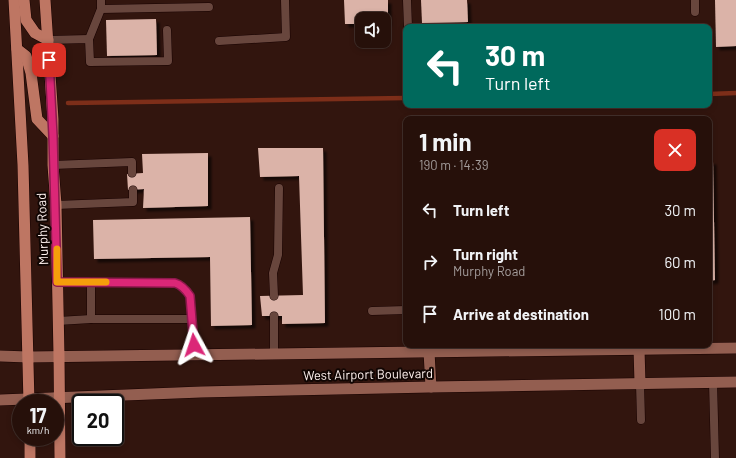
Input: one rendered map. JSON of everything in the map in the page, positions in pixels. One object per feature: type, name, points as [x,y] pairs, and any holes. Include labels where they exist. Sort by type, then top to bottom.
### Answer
[{"type":"main road","name":"Murphy Road","points":[[14,0],[23,165],[29,394]]},
{"type":"main road","points":[[24,0],[26,20],[35,32],[48,40]]},
{"type":"main road","name":"Murphy Road","points":[[45,0],[56,205],[59,394]]},
{"type":"main road","points":[[16,49],[26,56],[31,73],[37,119],[53,136]]},
{"type":"main road","name":"West Airport Boulevard","points":[[712,347],[736,348]]},
{"type":"main road","points":[[430,348],[432,387]]},
{"type":"main road","name":"West Airport Boulevard","points":[[0,356],[28,357],[274,354],[430,348]]},
{"type":"main road","points":[[639,348],[640,383]]},
{"type":"main road","name":"West Airport Boulevard","points":[[64,397],[201,392],[736,382]]},
{"type":"main road","name":"West Airport Boulevard","points":[[0,400],[12,400]]},
{"type":"main road","points":[[30,446],[30,458]]},
{"type":"main road","name":"Murphy Road","points":[[60,446],[60,458]]},
{"type":"lane","points":[[101,0],[101,9],[89,39],[90,62],[168,61],[167,30]]},
{"type":"lane","points":[[218,41],[286,37],[286,0]]},
{"type":"lane","points":[[407,0],[408,24]]},
{"type":"lane","points":[[695,0],[695,12]]},
{"type":"lane","points":[[101,9],[209,7]]},
{"type":"lane","points":[[48,40],[89,39]]},
{"type":"lane","points":[[53,165],[132,162],[132,172]]},
{"type":"lane","points":[[274,296],[273,273],[278,255],[279,188]]},
{"type":"lane","points":[[56,205],[133,202],[133,190]]},
{"type":"lane","points":[[57,282],[175,283],[180,285],[190,296],[194,345],[201,355]]},
{"type":"lane","points":[[91,282],[91,319]]},
{"type":"lane","points":[[372,311],[403,310]]},
{"type":"lane","points":[[274,316],[274,354]]},
{"type":"lane","points":[[58,321],[91,319],[192,319]]},
{"type":"lane","points":[[713,382],[715,458]]},
{"type":"lane","points":[[640,383],[641,420]]},
{"type":"building","points":[[344,0],[388,0],[388,12],[355,12],[355,24],[345,24]]},
{"type":"building","points":[[421,0],[467,0],[468,22],[422,23]]},
{"type":"building","points":[[715,0],[736,0],[736,46],[716,47]]},
{"type":"building","points":[[156,19],[157,55],[107,56],[106,20]]},
{"type":"building","points":[[258,148],[323,148],[325,323],[282,324],[282,316],[262,316],[260,296],[303,295],[299,176],[260,177]]},
{"type":"building","points":[[208,153],[208,206],[143,208],[144,189],[128,190],[127,174],[143,173],[142,154]]},
{"type":"building","points":[[712,161],[713,161],[715,280],[712,280]]},
{"type":"building","points":[[250,217],[252,325],[211,326],[210,257],[94,259],[93,220]]},
{"type":"waterway","points":[[712,94],[736,93]]},
{"type":"waterway","points":[[68,103],[403,98]]},
{"type":"slow traffic","points":[[57,249],[57,282],[106,282]]},
{"type":"route","points":[[49,60],[56,205],[57,282],[175,283],[180,285],[190,296],[194,345]]}]
